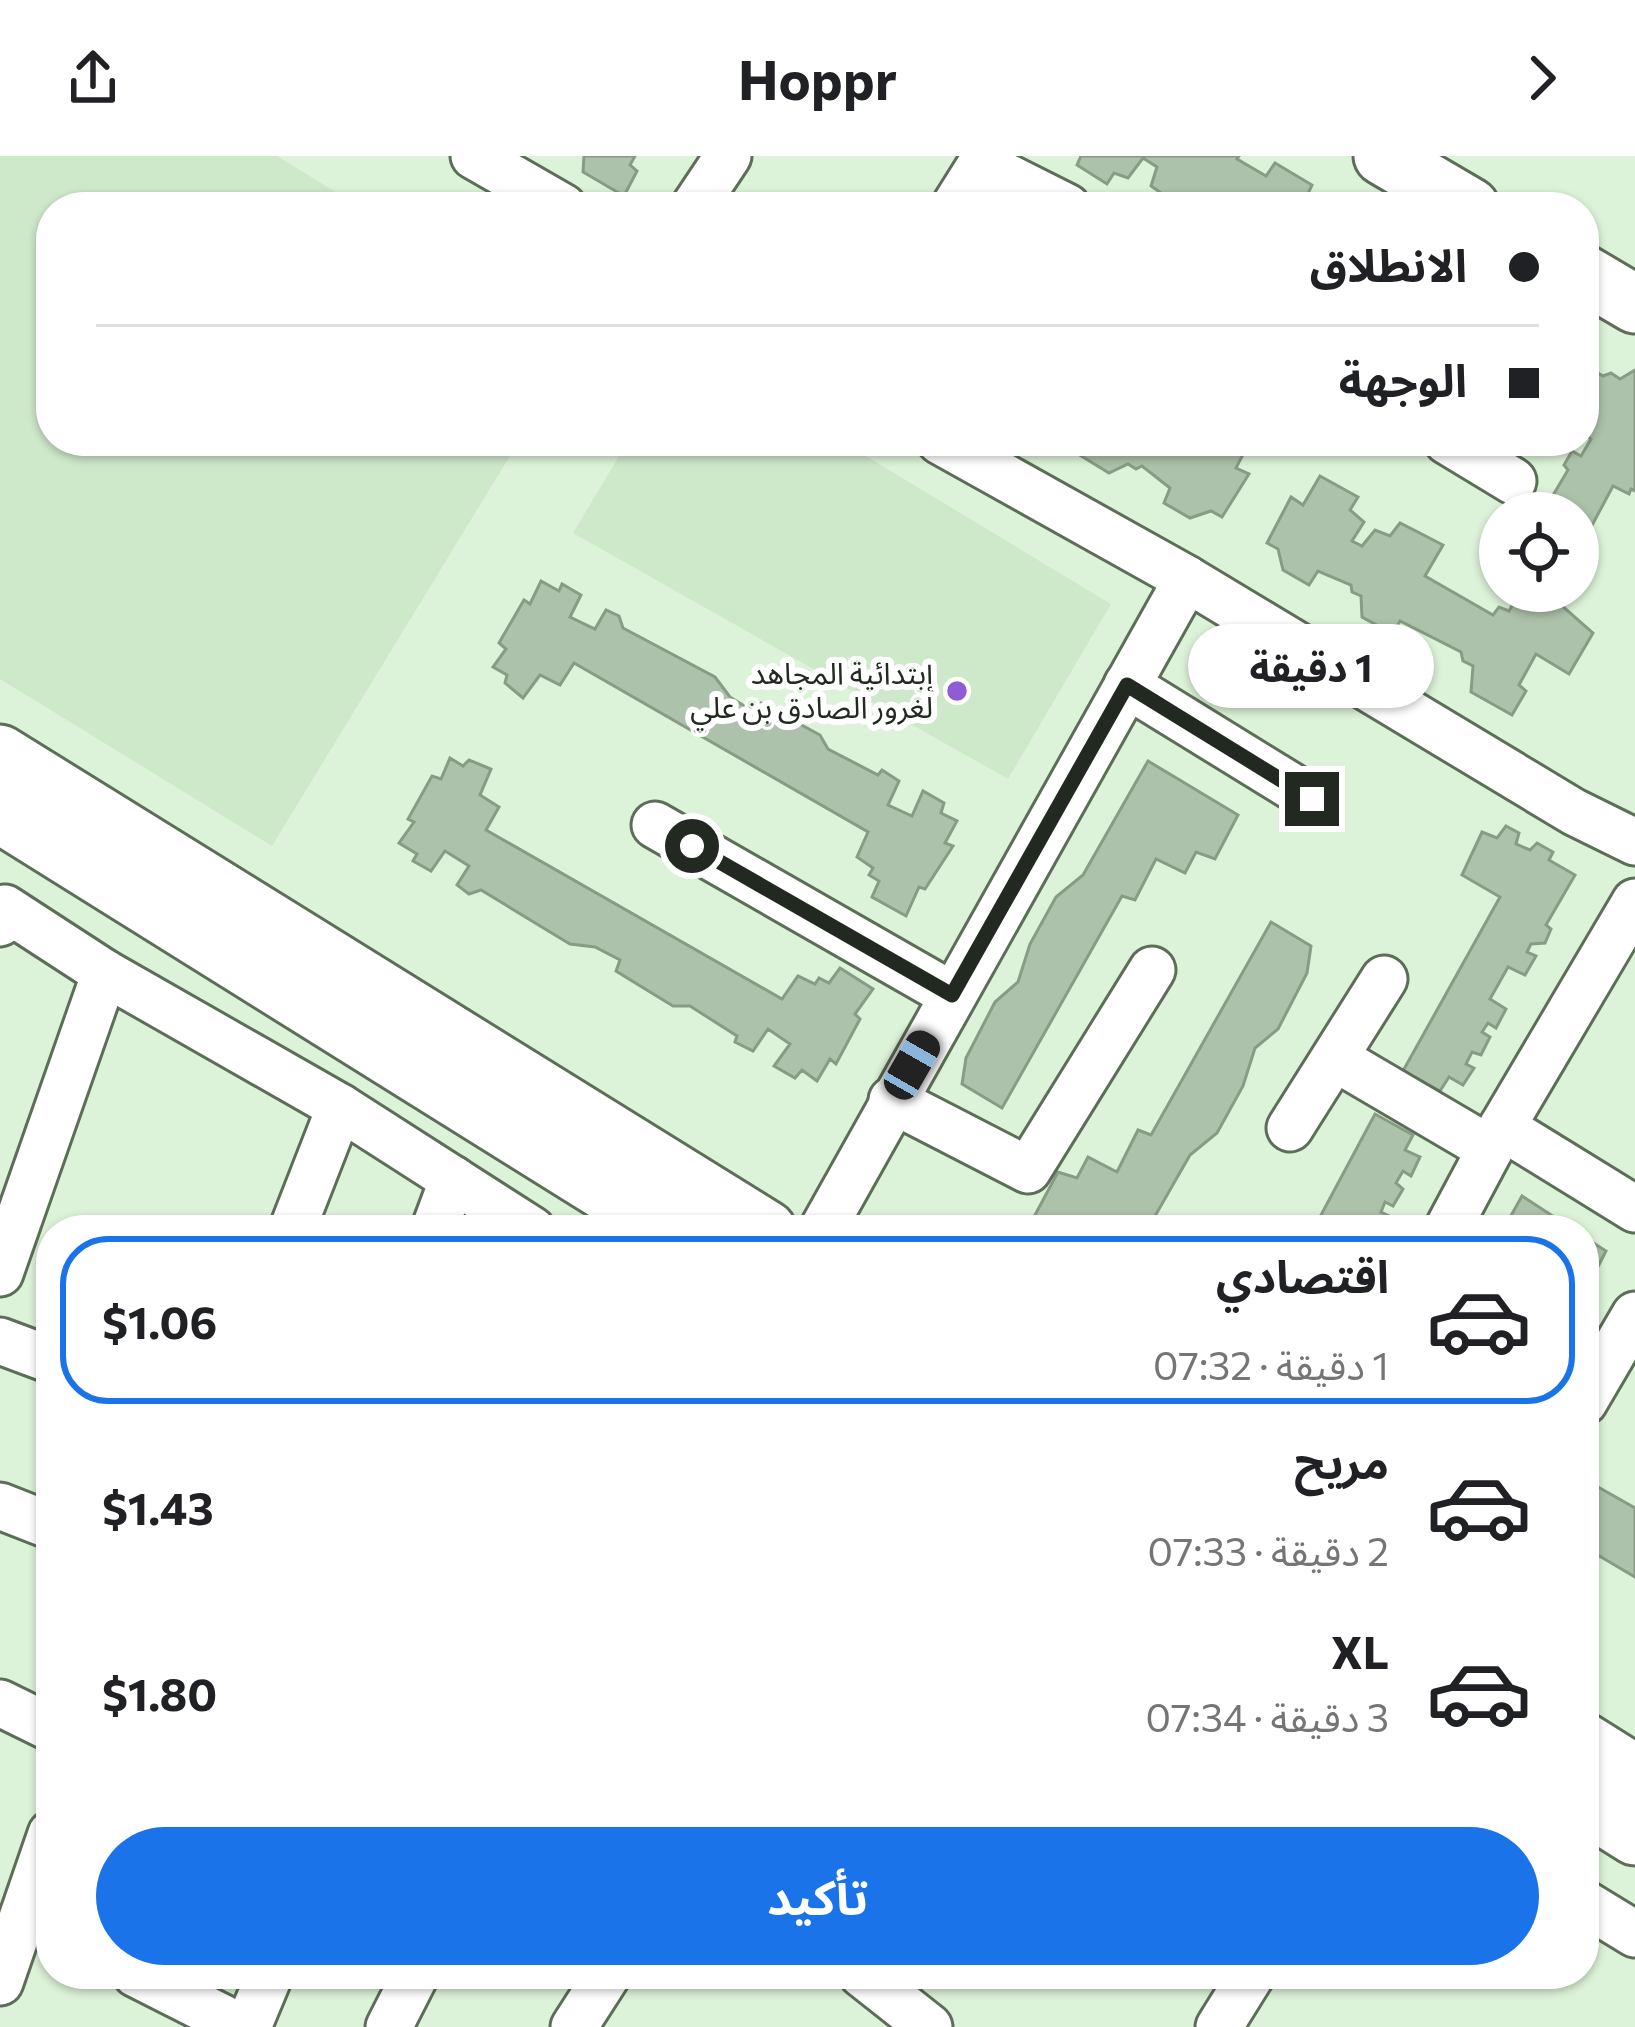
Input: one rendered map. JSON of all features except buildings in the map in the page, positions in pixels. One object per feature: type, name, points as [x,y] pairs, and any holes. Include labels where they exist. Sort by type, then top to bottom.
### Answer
[{"type":"street","points":[[474,156],[537,192]]},
{"type":"street","points":[[704,192],[728,156]]},
{"type":"street","points":[[1383,156],[1444,192]]},
{"type":"street","points":[[963,192],[981,164],[1037,192]]},
{"type":"street","points":[[1599,283],[1635,304]]},
{"type":"street","points":[[967,456],[1187,579],[1574,812],[1632,832]]},
{"type":"street","points":[[1472,456],[1513,481]]},
{"type":"street","points":[[830,1215],[1187,579]]},
{"type":"street","points":[[1127,685],[1312,799]]},
{"type":"street","points":[[0,754],[743,1215]]},
{"type":"street","points":[[0,814],[643,1215]]},
{"type":"street","points":[[655,825],[952,995]]},
{"type":"street","points":[[1455,1215],[1635,902]]},
{"type":"street","points":[[2,912],[340,1107],[509,1215]]},
{"type":"street","points":[[892,1100],[1028,1170],[1152,970]]},
{"type":"street","points":[[0,1273],[105,973]]},
{"type":"street","points":[[1290,1128],[1384,979]]},
{"type":"street","points":[[1335,1058],[1635,1209]]},
{"type":"street","points":[[298,1215],[340,1107]]},
{"type":"street","points":[[440,1215],[453,1179]]},
{"type":"street","points":[[1599,1376],[1635,1315]]},
{"type":"street","points":[[0,1341],[36,1354]]},
{"type":"street","points":[[0,1506],[36,1520]]},
{"type":"street","points":[[0,1703],[36,1721]]},
{"type":"street","points":[[1599,1751],[1635,1774]]},
{"type":"street","points":[[1599,1813],[1635,1836]]},
{"type":"street","points":[[0,1982],[36,1881]]},
{"type":"street","points":[[1599,1912],[1635,1934]]},
{"type":"street","points":[[167,1989],[244,2027],[263,1989]]},
{"type":"street","points":[[388,2027],[408,1989]]},
{"type":"street","points":[[574,2027],[598,1989]]},
{"type":"street","points":[[881,1989],[929,2027]]},
{"type":"street","points":[[1219,2027],[1243,1989]]},
{"type":"shaded area","points":[[0,156],[277,156],[336,192],[36,192],[36,456],[510,456],[272,846],[0,679]]},
{"type":"shaded area","name":"إبتدائية المجاهد لغرور الصادق بن علي","points":[[619,456],[866,456],[1111,604],[1008,779],[573,533]]},
{"type":"place","name":"إبتدائية المجاهد لغرور الصادق بن علي","points":[[957,691]]},
{"type":"route","points":[[692,846],[952,995],[1127,685],[1312,799]]}]
